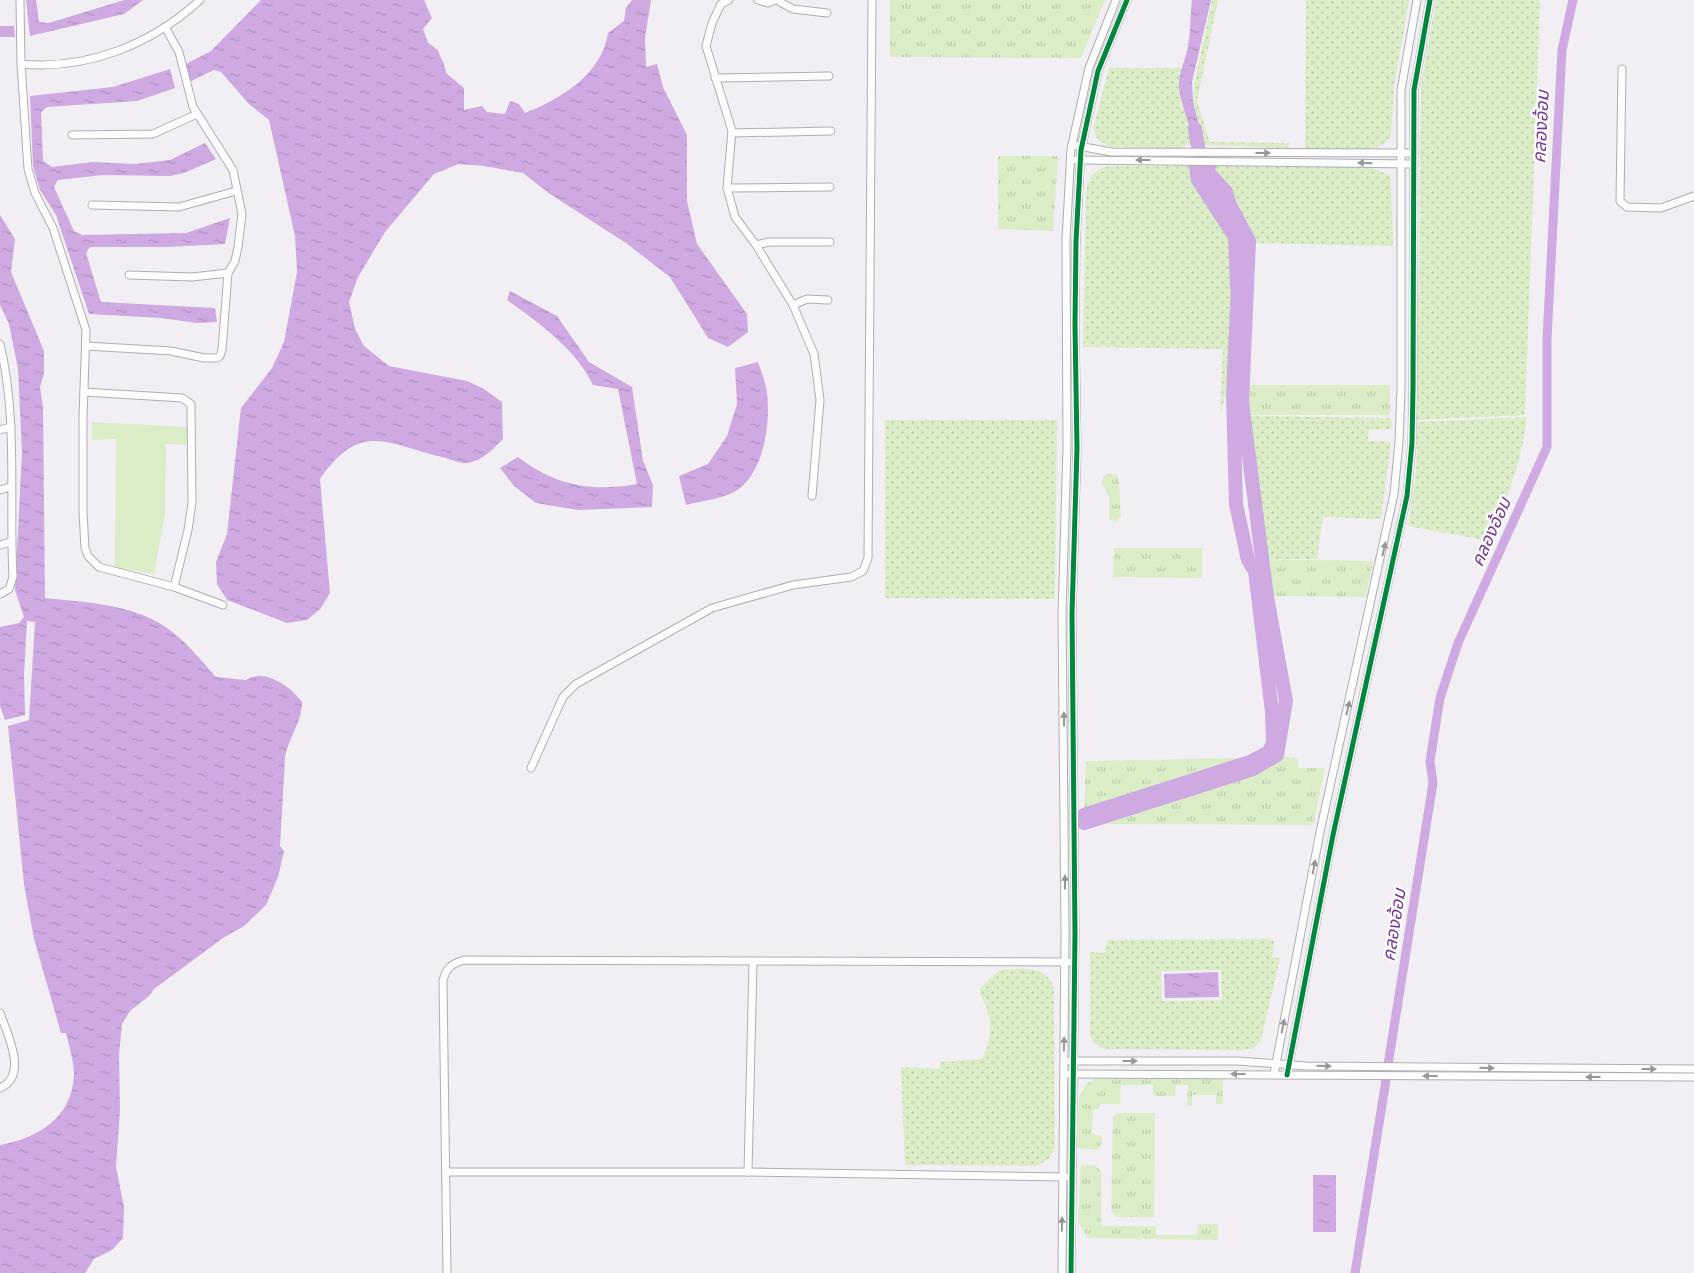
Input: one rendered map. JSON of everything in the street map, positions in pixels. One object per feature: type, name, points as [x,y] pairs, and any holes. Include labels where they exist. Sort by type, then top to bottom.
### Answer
[{"type":"street","points":[[20,0],[21,64],[29,176],[35,193],[53,228],[79,302],[86,330],[83,512],[85,548],[88,556],[99,566],[107,570],[174,587],[223,605]]},
{"type":"street","points":[[21,64],[45,66],[81,61],[131,47],[165,27],[200,0]]},
{"type":"street","points":[[729,0],[721,4],[712,23],[706,46],[732,133],[727,188],[735,217],[756,246],[793,305],[814,354],[820,400],[812,496]]},
{"type":"street","points":[[758,0],[764,3],[777,1],[793,9],[827,13]]},
{"type":"street","points":[[531,768],[563,697],[576,684],[712,608],[793,585],[851,577],[863,571],[868,558],[872,0]]},
{"type":"street","points":[[1062,1273],[1065,962],[1062,614],[1067,448],[1066,240],[1072,145],[1089,68],[1116,0]]},
{"type":"street","points":[[1071,1273],[1075,962],[1072,614],[1077,448],[1075,306],[1080,160],[1098,71],[1127,0]]},
{"type":"street","points":[[1274,1074],[1320,832],[1394,494],[1400,410],[1401,90],[1417,0]]},
{"type":"street","points":[[1287,1075],[1333,835],[1407,496],[1412,443],[1413,396],[1414,90],[1430,0]]},
{"type":"street","points":[[86,346],[171,351],[204,358],[217,358],[222,350],[228,273],[235,261],[242,224],[235,179],[229,162],[197,114],[188,91],[183,65],[176,45],[165,27]]},
{"type":"street","points":[[1622,69],[1620,200],[1627,207],[1661,208],[1694,196]]},
{"type":"street","points":[[715,78],[829,76]]},
{"type":"street","points":[[72,135],[153,134],[170,128],[197,114]]},
{"type":"street","points":[[732,133],[831,131]]},
{"type":"street","points":[[1072,145],[1112,152],[1192,157],[1217,161],[1414,164]]},
{"type":"street","points":[[1071,159],[1192,157],[1214,153],[1414,153]]},
{"type":"street","points":[[727,188],[830,187]]},
{"type":"street","points":[[92,205],[179,207],[236,191]]},
{"type":"street","points":[[756,246],[769,242],[830,242]]},
{"type":"street","points":[[129,275],[192,277],[228,273]]},
{"type":"street","points":[[793,305],[807,299],[828,300]]},
{"type":"street","points":[[0,344],[11,427],[10,488],[13,576],[9,589],[0,594]]},
{"type":"street","points":[[84,392],[182,398],[191,404],[192,503],[188,530],[174,587]]},
{"type":"street","points":[[0,430],[11,427]]},
{"type":"street","points":[[0,490],[10,488]]},
{"type":"street","points":[[0,545],[11,542]]},
{"type":"street","points":[[447,1273],[446,1172],[443,1115],[443,981],[448,968],[454,963],[464,960],[753,963],[1075,962]]},
{"type":"street","points":[[748,1172],[753,963]]},
{"type":"street","points":[[0,1013],[14,1057],[14,1069],[11,1078],[0,1088]]},
{"type":"street","points":[[1064,1061],[1276,1062],[1306,1066],[1694,1069]]},
{"type":"street","points":[[1064,1074],[1694,1077]]},
{"type":"street","points":[[446,1172],[748,1172],[1072,1177]]},
{"type":"green space","points":[[890,0],[1105,0],[1081,58],[890,57]]},
{"type":"green space","points":[[1212,0],[1218,0],[1197,101],[1210,142],[1290,143],[1287,148],[1204,145],[1194,104],[1194,85]]},
{"type":"green space","points":[[1306,0],[1409,0],[1394,87],[1391,136],[1385,143],[1376,148],[1305,149]]},
{"type":"green space","points":[[1436,0],[1540,0],[1525,415],[1417,420],[1421,85]]},
{"type":"green space","points":[[1109,68],[1183,68],[1181,104],[1189,118],[1193,144],[1185,145],[1184,148],[1112,147],[1098,140],[1093,129]]},
{"type":"green space","points":[[998,156],[1058,156],[1053,231],[998,229]]},
{"type":"green space","points":[[1108,166],[1196,166],[1198,180],[1235,237],[1233,391],[1225,396],[1220,416],[1223,349],[1083,347],[1086,191],[1093,174]]},
{"type":"green space","points":[[1210,166],[1372,167],[1390,176],[1393,246],[1253,243],[1221,189],[1208,172]]},
{"type":"green space","points":[[1245,385],[1390,385],[1390,415],[1245,415]]},
{"type":"green space","points":[[1245,416],[1391,418],[1392,429],[1369,430],[1368,441],[1391,442],[1381,519],[1323,517],[1317,559],[1263,559]]},
{"type":"green space","points":[[1527,417],[1522,449],[1490,541],[1408,526],[1416,471],[1418,422]]},
{"type":"green space","points":[[885,420],[1057,420],[1055,599],[885,598]]},
{"type":"green space","points":[[92,422],[188,427],[188,445],[166,444],[165,515],[154,574],[115,568],[116,439],[92,440]]},
{"type":"green space","points":[[1108,473],[1117,475],[1119,480],[1121,517],[1116,522],[1109,519],[1109,497],[1102,483],[1103,477]]},
{"type":"green space","points":[[1114,548],[1202,548],[1202,578],[1113,577]]},
{"type":"green space","points":[[1263,559],[1373,561],[1366,597],[1269,596]]},
{"type":"green space","points":[[1273,742],[1269,752],[1253,762],[1084,812],[1086,761],[1244,758],[1263,753]]},
{"type":"green space","points":[[1277,755],[1298,759],[1298,768],[1325,768],[1313,825],[1085,824],[1250,770],[1265,764]]},
{"type":"green space","points":[[1269,939],[1274,941],[1272,957],[1280,958],[1261,1040],[1254,1048],[1243,1050],[1104,1049],[1094,1043],[1090,1035],[1090,952],[1104,953],[1108,940]],"holes":[[[1221,970],[1222,1000],[1162,1001],[1161,971]]]},
{"type":"green space","points":[[1001,969],[1031,969],[1038,971],[1049,979],[1054,986],[1055,1147],[1049,1159],[1036,1166],[905,1165],[901,1067],[940,1069],[940,1062],[982,1059],[989,1041],[990,1027],[988,1013],[980,988]]},
{"type":"green space","points":[[1097,1078],[1223,1079],[1223,1104],[1216,1104],[1216,1095],[1192,1095],[1192,1106],[1187,1105],[1188,1085],[1176,1085],[1175,1096],[1154,1096],[1153,1085],[1121,1085],[1120,1104],[1100,1104],[1099,1109],[1093,1109],[1092,1134],[1102,1136],[1101,1145],[1097,1150],[1077,1148],[1079,1097],[1086,1084]]},
{"type":"green space","points":[[1118,1113],[1155,1113],[1154,1217],[1116,1217],[1111,1211],[1113,1117]]},
{"type":"green space","points":[[1081,1165],[1095,1165],[1101,1171],[1101,1226],[1156,1226],[1156,1235],[1197,1235],[1198,1224],[1218,1224],[1218,1240],[1088,1238],[1078,1222]]},
{"type":"water","points":[[26,0],[36,0],[39,22],[49,23],[124,0],[143,0],[124,14],[30,36]]},
{"type":"water","points":[[261,0],[424,0],[432,18],[423,29],[428,43],[438,50],[446,73],[464,88],[464,110],[482,106],[487,112],[505,114],[510,101],[519,104],[525,113],[552,100],[578,83],[598,61],[608,33],[624,21],[626,8],[632,0],[651,0],[645,38],[646,67],[657,64],[663,87],[687,135],[687,201],[697,244],[747,314],[748,332],[728,347],[708,338],[670,277],[626,243],[550,194],[523,173],[484,166],[458,164],[434,174],[385,232],[358,277],[349,302],[355,329],[364,346],[389,366],[467,381],[484,389],[502,402],[503,439],[483,457],[468,463],[390,443],[375,441],[362,443],[348,449],[320,479],[330,593],[321,608],[307,620],[287,623],[227,600],[217,584],[216,562],[227,534],[241,408],[272,368],[284,342],[297,272],[295,236],[269,120],[249,104],[221,72],[214,70],[187,83],[184,65],[211,51]]},
{"type":"water","points":[[1192,0],[1211,0],[1192,82],[1193,101],[1204,146],[1192,146],[1192,138],[1179,87],[1189,40]]},
{"type":"water","points":[[0,26],[14,26],[15,37],[0,37]]},
{"type":"water","points":[[170,69],[175,88],[137,101],[47,107],[41,112],[43,161],[52,167],[93,162],[135,164],[170,160],[205,143],[216,159],[184,173],[170,176],[103,175],[58,180],[54,187],[74,231],[82,235],[186,233],[230,218],[225,244],[167,247],[90,247],[86,253],[101,302],[215,308],[217,322],[197,323],[161,318],[89,314],[56,215],[40,190],[33,166],[30,96],[113,87]]},
{"type":"water","points":[[0,215],[15,239],[11,272],[44,351],[44,373],[40,387],[43,407],[45,598],[106,605],[137,613],[171,631],[191,649],[216,677],[246,680],[253,677],[268,677],[291,690],[302,702],[300,717],[285,758],[280,846],[284,851],[278,877],[266,905],[244,926],[223,938],[154,989],[149,996],[130,1011],[122,1024],[119,1055],[120,1110],[116,1167],[124,1207],[123,1238],[112,1250],[94,1259],[85,1273],[0,1273],[0,1145],[27,1137],[50,1124],[67,1103],[72,1090],[74,1075],[66,1033],[61,1033],[34,939],[24,884],[8,726],[29,720],[35,622],[27,621],[24,674],[25,715],[5,720],[0,706],[0,627],[19,623],[24,617],[15,590],[22,452],[18,369],[9,324],[0,305]]},
{"type":"water","points":[[510,291],[557,316],[589,362],[632,387],[643,461],[653,485],[652,507],[578,510],[536,503],[514,486],[500,468],[518,457],[546,475],[574,484],[604,487],[637,484],[618,389],[593,385],[576,359],[555,337],[507,300]]},
{"type":"water","points":[[758,362],[766,387],[768,414],[764,445],[753,473],[745,484],[734,492],[686,505],[679,476],[708,464],[727,436],[737,404],[735,368]]},
{"type":"water","points":[[1218,972],[1219,997],[1165,998],[1164,974]]},
{"type":"water","points":[[1313,1175],[1336,1175],[1336,1232],[1313,1232]]},
{"type":"waterway","name":"คลองอ้อม","points":[[1387,1071],[1433,783],[1430,761],[1440,698],[1458,643],[1547,447],[1547,339],[1562,50],[1573,0]]},
{"type":"waterway","points":[[1195,129],[1196,136],[1205,181],[1240,239],[1233,396],[1236,504],[1248,560],[1255,571],[1272,712],[1273,742],[1269,752],[1250,762],[1084,815],[1084,823],[1253,769],[1277,755],[1286,701],[1267,597],[1242,402],[1249,241],[1230,205],[1226,192],[1207,171],[1209,166],[1196,166],[1198,180],[1235,237],[1237,287]]},
{"type":"waterway","name":"คลองอ้อม","points":[[1355,1273],[1386,1080]]},
{"type":"cycle path","points":[[1071,1273],[1075,934],[1072,614],[1077,448],[1076,241],[1081,150],[1098,71],[1127,0]]},
{"type":"cycle path","points":[[1287,1075],[1333,835],[1407,496],[1412,443],[1413,389],[1414,90],[1430,0]]}]
